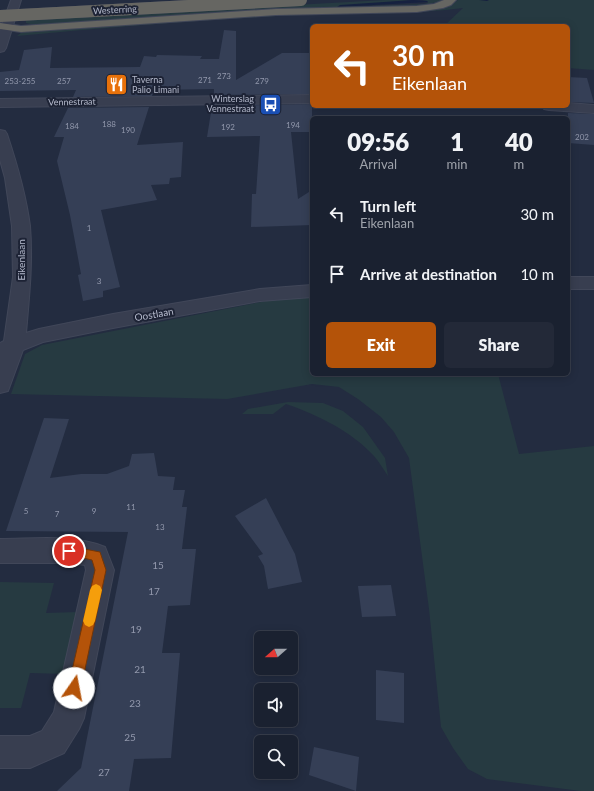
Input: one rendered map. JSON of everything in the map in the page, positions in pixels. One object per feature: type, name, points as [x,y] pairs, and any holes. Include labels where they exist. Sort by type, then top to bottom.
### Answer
[{"type":"highway","name":"Westerring","points":[[0,8],[158,0]]},
{"type":"highway","name":"Westerring","points":[[0,16],[301,0]]},
{"type":"highway","points":[[3,26],[21,29],[276,12],[417,9],[433,7],[451,0]]},
{"type":"street","points":[[0,48],[3,26],[16,0]]},
{"type":"street","name":"Vennestraat","points":[[0,102],[310,99]]},
{"type":"street","points":[[570,107],[594,109]]},
{"type":"street","name":"Eikenlaan","points":[[0,134],[6,179],[21,226],[22,277],[0,385]]},
{"type":"street","points":[[570,283],[594,283]]},
{"type":"street","name":"Oostlaan","points":[[7,348],[39,336],[113,321],[260,295],[310,291]]},
{"type":"street","points":[[0,551],[69,551],[96,555],[100,570],[68,718],[53,742],[30,752],[0,752]]},
{"type":"shaded area","points":[[385,0],[413,0],[338,7],[423,4],[428,3],[427,1],[422,0],[444,0],[426,5],[409,7],[271,11],[34,25],[26,23],[26,20]]},
{"type":"shaded area","points":[[458,0],[594,0],[594,70],[570,68],[570,24],[446,24],[463,8],[403,13],[302,15],[231,19],[124,26],[17,36],[22,32],[35,30],[451,4]]},
{"type":"shaded area","points":[[310,297],[310,376],[499,376],[519,454],[594,446],[594,791],[581,791],[487,779],[468,769],[453,748],[441,727],[429,609],[409,458],[394,432],[381,417],[358,399],[339,387],[312,384],[227,399],[11,394],[25,354],[42,345],[266,301]]},
{"type":"shaded area","points":[[288,402],[323,403],[343,411],[363,427],[385,458],[388,476],[380,463],[365,447],[344,431],[310,413],[286,404],[273,414],[242,414],[248,409]]},
{"type":"shaded area","points":[[0,582],[54,583],[46,613],[78,612],[65,674],[30,673],[21,708],[0,708]]},
{"type":"water","points":[[413,0],[428,2],[337,7],[340,5]]},
{"type":"building","points":[[224,30],[236,31],[236,80],[282,53],[310,53],[310,94],[214,95],[214,89],[154,90],[152,96],[73,97],[76,90],[0,91],[0,72],[19,70],[24,50],[52,47],[50,68],[140,67],[144,56],[156,57],[157,55],[202,56],[200,59],[219,59]]},
{"type":"building","points":[[570,77],[587,78],[594,103],[570,102]]},
{"type":"building","points":[[310,104],[310,108],[312,108],[312,116],[310,116],[310,132],[291,132],[298,199],[310,191],[310,225],[251,227],[252,194],[256,194],[260,136],[207,137],[212,106]]},
{"type":"building","points":[[149,107],[137,145],[183,142],[181,177],[170,178],[169,184],[151,185],[157,200],[101,210],[120,287],[103,291],[103,297],[83,301],[78,275],[81,274],[70,215],[57,161],[64,137],[54,137],[68,108]]},
{"type":"building","points":[[568,113],[594,114],[594,145],[570,143],[570,116],[568,116]]},
{"type":"building","points":[[44,418],[69,419],[50,478],[81,474],[107,474],[129,466],[132,454],[154,453],[158,476],[175,477],[173,490],[185,490],[182,507],[187,507],[182,549],[196,549],[190,605],[168,606],[162,653],[180,653],[171,758],[134,759],[129,791],[57,791],[81,768],[128,532],[6,531]]},
{"type":"building","points":[[266,498],[295,554],[302,582],[268,589],[264,566],[258,556],[263,554],[235,516]]},
{"type":"building","points":[[391,585],[396,616],[362,617],[358,586]]},
{"type":"building","points":[[376,670],[404,673],[404,723],[376,720]]},
{"type":"building","points":[[314,747],[359,757],[356,791],[309,775]]},
{"type":"waterway","points":[[481,0],[487,0]]},
{"type":"slow traffic","points":[[89,621],[96,590]]},
{"type":"place","name":"Taverna Palio Limani","points":[[116,85]]},
{"type":"place","name":"Winterslag Vennestraat","points":[[270,104]]},
{"type":"route","points":[[69,551],[96,555],[100,570],[74,688]]}]
